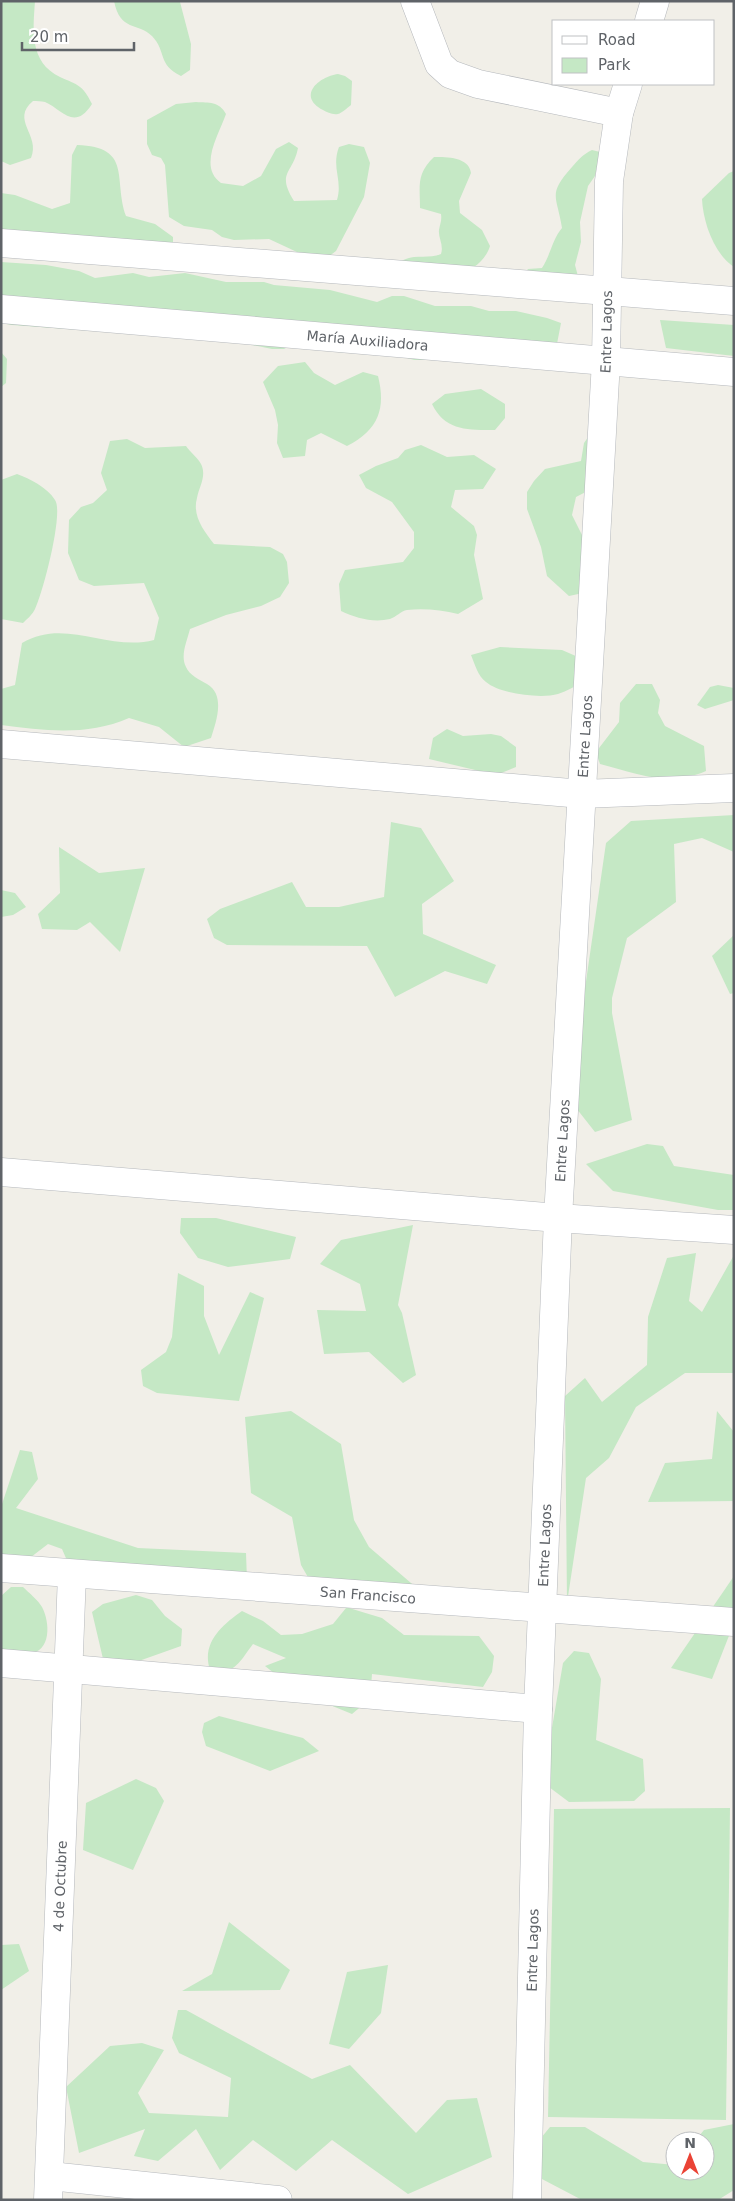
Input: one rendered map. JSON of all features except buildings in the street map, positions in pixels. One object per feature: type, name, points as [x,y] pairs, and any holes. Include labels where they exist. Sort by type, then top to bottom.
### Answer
[{"type":"street","points":[[415,1],[439,64],[450,74],[470,82],[619,113]]},
{"type":"street","points":[[649,20],[655,1]]},
{"type":"street","name":"Entre Lagos","points":[[527,2200],[538,1708],[543,1608],[541,1602],[558,1218],[606,361],[609,182],[619,113],[628,85]]},
{"type":"street","points":[[1,243],[734,302]]},
{"type":"street","name":"María Auxiliadora","points":[[1,309],[734,372]]},
{"type":"street","points":[[1,744],[582,794],[734,788]]},
{"type":"street","points":[[1,1172],[558,1218],[734,1230]]},
{"type":"street","name":"San Francisco","points":[[1,1568],[734,1622]]},
{"type":"street","name":"4 de Octubre","points":[[49,2188],[72,1574]]},
{"type":"street","points":[[1,1663],[538,1708]]},
{"type":"street","points":[[49,2188],[278,2200]]},
{"type":"green space","points":[[1,1],[35,1],[34,34],[38,54],[50,71],[79,86],[86,93],[92,104],[86,112],[74,118],[45,102],[33,101],[24,115],[32,142],[31,158],[10,165],[1,161]]},
{"type":"green space","points":[[114,1],[180,2],[191,44],[190,70],[181,76],[168,67],[157,42],[147,32],[130,25],[120,18]]},
{"type":"green space","points":[[338,74],[352,81],[351,105],[343,112],[334,114],[315,105],[311,93],[318,83]]},
{"type":"green space","points":[[196,102],[217,105],[226,114],[215,140],[211,159],[211,168],[214,176],[221,183],[243,186],[261,176],[276,149],[289,142],[298,148],[286,178],[286,184],[294,201],[337,200],[339,186],[336,161],[339,147],[349,144],[364,147],[370,163],[364,197],[336,251],[328,257],[312,259],[269,239],[234,240],[222,237],[212,230],[184,226],[169,217],[165,165],[161,158],[152,155],[147,144],[147,120],[176,104]]},
{"type":"green space","points":[[77,145],[95,147],[106,152],[114,159],[118,167],[122,202],[126,216],[155,224],[173,237],[173,244],[1,244],[1,193],[15,195],[52,209],[70,203],[72,155]]},
{"type":"green space","points":[[592,150],[600,152],[595,176],[588,186],[580,222],[581,242],[575,265],[579,280],[524,274],[528,269],[542,268],[545,263],[562,228],[556,202],[559,184],[583,155]]},
{"type":"green space","points":[[434,157],[457,159],[469,168],[471,173],[459,201],[460,213],[482,230],[490,246],[482,260],[467,271],[449,279],[428,283],[406,284],[385,282],[366,277],[352,269],[357,262],[367,258],[390,263],[414,257],[441,254],[439,230],[441,214],[420,208],[420,181],[424,169]]},
{"type":"green space","points":[[734,171],[734,267],[715,246],[707,227],[702,199],[729,173]]},
{"type":"green space","points":[[1,262],[46,265],[79,271],[95,278],[133,273],[149,277],[185,273],[226,282],[264,282],[274,285],[330,290],[377,302],[392,296],[404,296],[435,306],[471,306],[489,311],[516,311],[561,323],[556,349],[426,360],[414,360],[368,346],[345,353],[294,344],[284,349],[272,349],[233,341],[12,325],[1,323]]},
{"type":"green space","points":[[660,320],[734,325],[734,356],[666,348]]},
{"type":"green space","points":[[1,352],[7,359],[6,383],[1,387]]},
{"type":"green space","points":[[305,362],[314,373],[335,385],[363,372],[378,376],[381,398],[378,417],[366,433],[347,446],[321,433],[307,440],[305,456],[283,458],[277,443],[278,425],[275,410],[263,382],[278,366]]},
{"type":"green space","points":[[481,389],[505,404],[505,418],[495,430],[476,430],[458,427],[437,413],[432,404],[445,394]]},
{"type":"green space","points":[[593,430],[603,483],[576,497],[572,515],[592,555],[583,593],[569,596],[547,576],[541,547],[527,509],[527,492],[545,469],[581,461],[584,443]]},
{"type":"green space","points":[[127,439],[145,448],[186,446],[203,468],[196,511],[206,534],[214,544],[270,547],[283,554],[287,562],[289,583],[280,597],[261,606],[226,615],[190,629],[185,648],[184,663],[192,675],[213,689],[218,702],[218,709],[211,738],[184,747],[159,727],[129,718],[114,724],[82,730],[50,730],[1,725],[1,689],[15,685],[22,643],[38,636],[54,633],[120,642],[137,643],[154,640],[159,618],[144,583],[94,586],[79,580],[68,553],[69,520],[81,507],[93,503],[107,490],[101,473],[110,441]]},
{"type":"green space","points":[[421,445],[447,457],[474,455],[496,469],[483,489],[455,490],[451,507],[474,526],[477,535],[474,555],[483,599],[458,614],[446,611],[413,609],[390,619],[371,620],[359,618],[341,611],[339,584],[345,570],[403,562],[414,548],[414,532],[392,502],[366,488],[359,475],[398,458],[405,450]]},
{"type":"green space","points":[[17,474],[33,481],[48,491],[55,500],[57,507],[55,536],[43,587],[34,611],[23,623],[1,619],[1,480]]},
{"type":"green space","points":[[500,647],[562,650],[578,657],[583,682],[558,694],[542,696],[531,696],[501,690],[492,686],[481,677],[471,655]]},
{"type":"green space","points":[[636,684],[652,684],[660,700],[658,713],[665,726],[704,746],[706,771],[692,776],[666,778],[640,775],[600,764],[596,752],[619,722],[620,703]]},
{"type":"green space","points":[[718,685],[734,688],[734,700],[705,709],[697,705],[710,687]]},
{"type":"green space","points":[[447,729],[463,736],[491,734],[501,736],[516,747],[516,767],[496,775],[429,759],[433,738]]},
{"type":"green space","points":[[734,815],[734,852],[702,838],[674,844],[676,902],[627,938],[612,998],[612,1013],[632,1120],[595,1132],[569,1099],[606,843],[631,821]]},
{"type":"green space","points":[[391,822],[421,828],[454,881],[422,904],[423,934],[496,965],[487,984],[445,971],[395,997],[367,946],[227,945],[214,938],[207,919],[220,909],[292,882],[306,907],[339,907],[384,897]]},
{"type":"green space","points":[[59,847],[99,873],[145,868],[120,952],[90,922],[77,930],[42,929],[38,914],[60,893]]},
{"type":"green space","points":[[1,890],[15,893],[26,907],[13,915],[1,917]]},
{"type":"green space","points":[[734,935],[734,993],[730,994],[712,956]]},
{"type":"green space","points":[[647,1144],[663,1146],[674,1166],[734,1175],[734,1210],[718,1210],[613,1191],[586,1164]]},
{"type":"green space","points":[[181,1218],[216,1218],[296,1237],[290,1259],[228,1267],[198,1258],[180,1233]]},
{"type":"green space","points":[[413,1225],[398,1305],[402,1313],[416,1375],[403,1383],[369,1352],[324,1354],[317,1310],[366,1311],[360,1284],[320,1264],[341,1240]]},
{"type":"green space","points":[[696,1253],[689,1301],[702,1312],[734,1255],[734,1373],[685,1373],[636,1407],[609,1458],[586,1478],[567,1603],[565,1396],[585,1378],[602,1402],[647,1365],[648,1317],[667,1258]]},
{"type":"green space","points":[[178,1273],[204,1286],[204,1316],[219,1355],[250,1292],[264,1298],[239,1401],[157,1393],[143,1386],[141,1370],[166,1352],[172,1337]]},
{"type":"green space","points":[[291,1411],[341,1444],[354,1520],[369,1547],[425,1595],[413,1606],[349,1608],[382,1618],[404,1635],[479,1636],[494,1656],[492,1672],[483,1687],[372,1674],[370,1699],[352,1714],[298,1692],[265,1666],[286,1658],[253,1644],[236,1666],[225,1671],[210,1670],[208,1651],[211,1643],[227,1622],[242,1611],[263,1621],[281,1635],[302,1634],[333,1624],[346,1608],[317,1593],[301,1565],[292,1517],[251,1493],[245,1417]]},
{"type":"green space","points":[[717,1411],[734,1432],[734,1501],[648,1502],[665,1463],[712,1459]]},
{"type":"green space","points":[[20,1450],[32,1452],[38,1479],[16,1508],[138,1548],[246,1553],[247,1580],[150,1570],[79,1588],[62,1549],[48,1544],[1,1580],[1,1507]]},
{"type":"green space","points":[[734,1576],[734,1623],[712,1679],[671,1668]]},
{"type":"green space","points":[[11,1587],[23,1587],[38,1602],[45,1613],[47,1635],[45,1642],[36,1652],[22,1654],[1,1652],[1,1596]]},
{"type":"green space","points":[[136,1595],[152,1600],[165,1616],[182,1629],[181,1646],[136,1662],[104,1663],[92,1612],[103,1604]]},
{"type":"green space","points":[[574,1651],[589,1653],[601,1679],[596,1740],[643,1759],[645,1791],[634,1801],[569,1802],[545,1784],[545,1769],[563,1663]]},
{"type":"green space","points":[[219,1716],[303,1738],[319,1751],[270,1771],[206,1746],[202,1732],[204,1723]]},
{"type":"green space","points":[[136,1779],[156,1788],[164,1801],[133,1870],[83,1850],[86,1803]]},
{"type":"green space","points":[[730,1808],[726,2120],[548,2117],[554,1809]]},
{"type":"green space","points":[[229,1922],[290,1970],[280,1990],[182,1991],[212,1974]]},
{"type":"green space","points":[[19,1944],[29,1971],[1,1990],[1,1945]]},
{"type":"green space","points":[[388,1965],[381,2013],[349,2049],[329,2044],[347,1972]]},
{"type":"green space","points":[[178,2010],[186,2010],[312,2079],[350,2065],[416,2133],[447,2100],[477,2098],[492,2157],[408,2194],[332,2140],[296,2171],[253,2140],[220,2170],[196,2129],[158,2161],[134,2156],[145,2129],[79,2153],[66,2087],[110,2046],[142,2043],[164,2050],[138,2093],[149,2113],[228,2117],[231,2078],[179,2053],[172,2038]]},
{"type":"green space","points":[[734,2124],[734,2190],[718,2200],[582,2200],[540,2178],[532,2149],[550,2127],[585,2127],[643,2162],[665,2164],[665,2181],[715,2181],[715,2131],[704,2130]]}]
